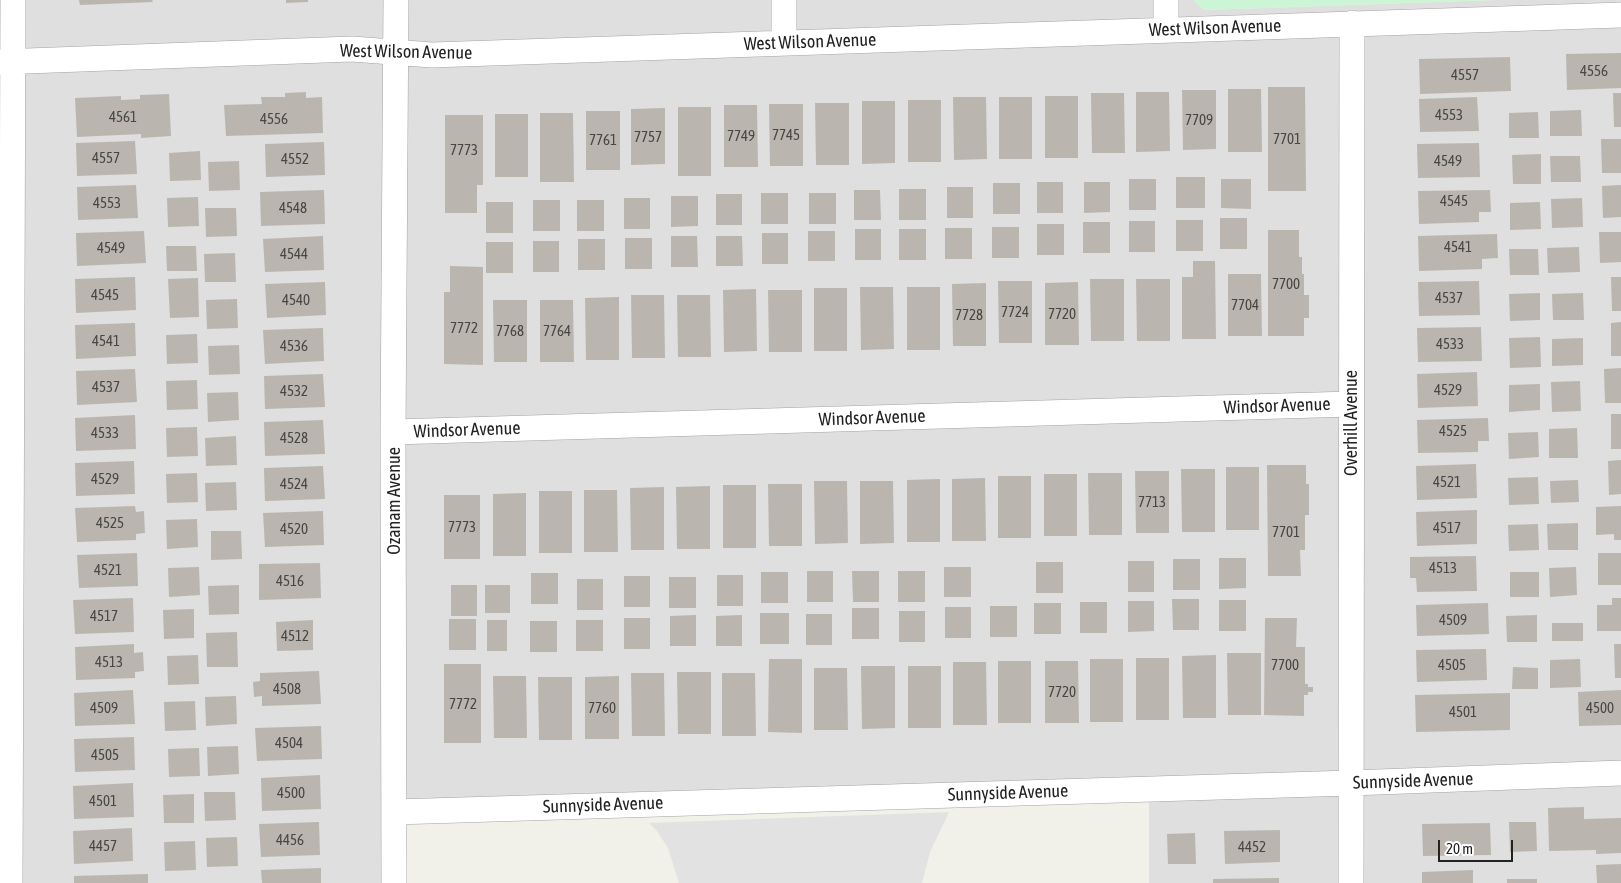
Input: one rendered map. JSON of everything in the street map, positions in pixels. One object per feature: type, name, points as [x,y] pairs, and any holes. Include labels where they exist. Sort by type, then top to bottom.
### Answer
[{"type":"street","points":[[10,883],[6,62],[12,0]]},
{"type":"street","name":"Ozanam Avenue","points":[[394,883],[393,432],[396,0]]},
{"type":"street","points":[[784,0],[784,43]]},
{"type":"street","points":[[1166,0],[1166,30]]},
{"type":"street","name":"West Wilson Avenue","points":[[6,62],[352,49],[432,55],[1621,14]]},
{"type":"street","name":"Overhill Avenue","points":[[1351,883],[1352,23]]},
{"type":"street","name":"Windsor Avenue","points":[[393,432],[1351,404]]},
{"type":"street","name":"Sunnyside Avenue","points":[[395,812],[1621,773]]},
{"type":"shaded area","points":[[0,0],[1194,0],[1204,10],[1495,0],[1621,0],[1621,883],[1149,883],[1149,795],[400,818],[400,883],[0,883]]},
{"type":"shaded area","points":[[949,812],[930,852],[922,883],[679,883],[668,848],[657,831],[649,823]]},
{"type":"green space","points":[[1194,0],[1495,0],[1204,10]]},
{"type":"building","points":[[79,0],[152,0],[153,2],[80,5]]},
{"type":"building","points":[[286,0],[308,0],[308,2],[286,3]]},
{"type":"building","points":[[1621,53],[1621,88],[1567,90],[1566,54]]},
{"type":"building","points":[[1510,57],[1511,91],[1420,94],[1419,59]]},
{"type":"building","points":[[1268,87],[1305,87],[1306,191],[1268,191]]},
{"type":"building","points":[[1228,89],[1261,89],[1262,152],[1228,152]]},
{"type":"building","points":[[1182,90],[1216,90],[1216,149],[1183,150]]},
{"type":"building","points":[[306,92],[306,98],[322,97],[323,133],[226,136],[224,105],[262,104],[261,97],[285,97],[285,93]]},
{"type":"building","points":[[1136,92],[1169,92],[1170,151],[1136,152]]},
{"type":"building","points":[[1091,93],[1124,93],[1125,153],[1092,153]]},
{"type":"building","points":[[1613,93],[1621,93],[1621,127],[1614,127]]},
{"type":"building","points":[[169,94],[171,136],[141,138],[141,134],[77,137],[75,98],[121,96],[121,100],[140,99],[140,95]]},
{"type":"building","points":[[1045,96],[1078,96],[1078,158],[1045,158]]},
{"type":"building","points":[[953,97],[986,97],[987,159],[954,160]]},
{"type":"building","points":[[999,97],[1032,97],[1032,159],[999,159]]},
{"type":"building","points":[[1477,97],[1479,131],[1420,132],[1419,99]]},
{"type":"building","points":[[908,100],[941,100],[941,162],[908,162]]},
{"type":"building","points":[[862,101],[895,101],[895,163],[862,164]]},
{"type":"building","points":[[815,103],[849,103],[849,165],[816,165]]},
{"type":"building","points":[[769,104],[803,104],[803,166],[770,166]]},
{"type":"building","points":[[724,105],[757,105],[758,167],[724,167]]},
{"type":"building","points":[[678,107],[711,107],[711,176],[678,176]]},
{"type":"building","points":[[665,108],[665,164],[631,165],[631,109]]},
{"type":"building","points":[[1581,110],[1582,136],[1550,136],[1550,111]]},
{"type":"building","points":[[586,111],[620,111],[620,170],[586,170]]},
{"type":"building","points":[[1538,112],[1539,138],[1509,138],[1509,113]]},
{"type":"building","points":[[540,113],[573,113],[574,182],[540,182]]},
{"type":"building","points":[[495,114],[528,114],[528,177],[495,177]]},
{"type":"building","points":[[445,115],[483,115],[483,185],[477,185],[477,213],[445,213]]},
{"type":"building","points":[[1601,139],[1621,139],[1621,173],[1602,173]]},
{"type":"building","points":[[135,141],[137,174],[77,176],[76,143]]},
{"type":"building","points":[[324,142],[325,175],[266,177],[265,144]]},
{"type":"building","points":[[1479,143],[1480,177],[1418,178],[1417,144]]},
{"type":"building","points":[[200,151],[201,180],[170,181],[169,153]]},
{"type":"building","points":[[1541,154],[1541,184],[1513,184],[1512,155]]},
{"type":"building","points":[[1550,156],[1580,156],[1581,182],[1551,182]]},
{"type":"building","points":[[239,161],[240,190],[209,191],[208,162]]},
{"type":"building","points":[[1176,177],[1205,177],[1205,208],[1176,208]]},
{"type":"building","points":[[1129,179],[1156,179],[1156,210],[1129,210]]},
{"type":"building","points":[[1221,179],[1251,179],[1251,209],[1221,208]]},
{"type":"building","points":[[1037,182],[1063,182],[1063,213],[1037,213]]},
{"type":"building","points":[[1084,182],[1110,182],[1110,212],[1084,213]]},
{"type":"building","points":[[993,183],[1020,183],[1020,214],[993,214]]},
{"type":"building","points":[[136,185],[138,218],[78,220],[77,187]]},
{"type":"building","points":[[1621,185],[1621,217],[1603,218],[1602,186]]},
{"type":"building","points":[[947,187],[973,187],[973,218],[947,218]]},
{"type":"building","points":[[899,189],[926,189],[926,220],[899,220]]},
{"type":"building","points":[[324,190],[325,224],[261,226],[260,192]]},
{"type":"building","points":[[854,190],[880,190],[881,220],[854,220]]},
{"type":"building","points":[[1490,190],[1491,212],[1479,212],[1479,222],[1419,224],[1418,191]]},
{"type":"building","points":[[761,193],[788,193],[788,224],[761,224]]},
{"type":"building","points":[[809,193],[836,193],[836,224],[809,224]]},
{"type":"building","points":[[716,194],[742,194],[742,225],[716,225]]},
{"type":"building","points":[[671,196],[698,196],[698,226],[671,227]]},
{"type":"building","points":[[198,197],[199,226],[168,227],[167,198]]},
{"type":"building","points":[[624,198],[650,198],[650,229],[624,229]]},
{"type":"building","points":[[1582,198],[1583,227],[1552,228],[1551,199]]},
{"type":"building","points":[[533,200],[560,200],[560,231],[533,231]]},
{"type":"building","points":[[577,200],[604,200],[604,231],[577,231]]},
{"type":"building","points":[[486,202],[513,202],[513,233],[486,233]]},
{"type":"building","points":[[1540,202],[1541,229],[1510,230],[1510,203]]},
{"type":"building","points":[[205,208],[236,208],[237,236],[206,237]]},
{"type":"building","points":[[1220,218],[1247,218],[1247,249],[1220,249]]},
{"type":"building","points":[[1176,220],[1203,220],[1203,251],[1176,251]]},
{"type":"building","points":[[1129,221],[1155,221],[1155,252],[1129,252]]},
{"type":"building","points":[[1083,222],[1110,222],[1110,253],[1083,253]]},
{"type":"building","points":[[1037,224],[1064,224],[1064,255],[1037,255]]},
{"type":"building","points":[[992,227],[1019,227],[1019,258],[992,258]]},
{"type":"building","points":[[945,228],[972,228],[972,259],[945,259]]},
{"type":"building","points":[[855,229],[881,229],[881,260],[855,260]]},
{"type":"building","points":[[899,229],[926,229],[926,260],[899,260]]},
{"type":"building","points":[[1268,230],[1299,230],[1299,257],[1302,257],[1304,295],[1309,295],[1309,318],[1304,318],[1304,336],[1268,336]]},
{"type":"building","points":[[144,231],[146,263],[77,266],[76,233]]},
{"type":"building","points":[[808,231],[835,231],[835,261],[808,261]]},
{"type":"building","points":[[1599,232],[1621,232],[1621,262],[1600,263]]},
{"type":"building","points":[[762,233],[788,233],[788,264],[762,264]]},
{"type":"building","points":[[1497,234],[1498,258],[1482,259],[1482,269],[1419,271],[1418,236]]},
{"type":"building","points":[[323,236],[324,270],[265,272],[263,239]]},
{"type":"building","points":[[671,236],[697,236],[698,267],[671,267]]},
{"type":"building","points":[[716,236],[742,236],[743,266],[716,266]]},
{"type":"building","points":[[625,238],[652,238],[652,269],[625,269]]},
{"type":"building","points":[[578,239],[605,239],[605,270],[578,270]]},
{"type":"building","points":[[533,241],[559,241],[559,272],[533,272]]},
{"type":"building","points":[[486,242],[513,242],[513,273],[486,273]]},
{"type":"building","points":[[166,246],[196,246],[197,271],[167,271]]},
{"type":"building","points":[[1579,247],[1580,272],[1548,273],[1547,248]]},
{"type":"building","points":[[1509,249],[1538,249],[1539,275],[1510,275]]},
{"type":"building","points":[[235,253],[236,282],[205,282],[204,254]]},
{"type":"building","points":[[1193,261],[1215,261],[1216,339],[1182,339],[1182,277],[1193,277]]},
{"type":"building","points":[[450,266],[483,267],[483,365],[444,364],[444,292],[450,292]]},
{"type":"building","points":[[1228,274],[1261,274],[1262,336],[1228,336]]},
{"type":"building","points":[[135,277],[136,310],[76,313],[75,279]]},
{"type":"building","points":[[1611,277],[1621,277],[1621,311],[1612,311]]},
{"type":"building","points":[[198,278],[199,317],[170,318],[168,279]]},
{"type":"building","points":[[1090,279],[1124,279],[1124,341],[1091,341]]},
{"type":"building","points":[[1136,279],[1170,279],[1170,341],[1137,341]]},
{"type":"building","points":[[998,281],[1032,281],[1032,343],[999,343]]},
{"type":"building","points":[[1479,281],[1480,315],[1419,316],[1418,282]]},
{"type":"building","points":[[325,282],[326,315],[267,318],[265,284]]},
{"type":"building","points":[[1078,282],[1079,345],[1045,345],[1045,283]]},
{"type":"building","points":[[986,283],[986,346],[953,346],[952,284]]},
{"type":"building","points":[[860,287],[893,287],[894,349],[861,350]]},
{"type":"building","points":[[907,287],[940,287],[940,350],[907,350]]},
{"type":"building","points":[[814,288],[847,288],[847,351],[814,351]]},
{"type":"building","points":[[756,289],[757,351],[724,352],[723,290]]},
{"type":"building","points":[[768,290],[802,290],[802,352],[769,352]]},
{"type":"building","points":[[1540,293],[1540,320],[1510,321],[1509,294]]},
{"type":"building","points":[[1583,293],[1584,320],[1553,320],[1552,294]]},
{"type":"building","points":[[631,295],[664,295],[665,358],[632,358]]},
{"type":"building","points":[[677,295],[710,295],[711,357],[678,357]]},
{"type":"building","points":[[619,297],[619,360],[586,360],[585,298]]},
{"type":"building","points":[[237,299],[238,328],[207,329],[206,300]]},
{"type":"building","points":[[493,300],[527,300],[527,362],[494,362]]},
{"type":"building","points":[[540,300],[573,300],[574,362],[540,362]]},
{"type":"building","points":[[1621,322],[1621,356],[1611,356],[1611,323]]},
{"type":"building","points":[[135,323],[136,356],[76,359],[75,325]]},
{"type":"building","points":[[1481,327],[1482,361],[1418,362],[1417,328]]},
{"type":"building","points":[[323,328],[324,361],[265,364],[263,330]]},
{"type":"building","points":[[197,334],[198,363],[167,364],[166,335]]},
{"type":"building","points":[[1540,337],[1541,367],[1510,368],[1509,338]]},
{"type":"building","points":[[1583,338],[1583,365],[1552,366],[1552,339]]},
{"type":"building","points":[[239,345],[240,374],[209,375],[208,346]]},
{"type":"building","points":[[1621,368],[1621,403],[1605,403],[1604,369]]},
{"type":"building","points":[[135,369],[137,402],[77,405],[76,371]]},
{"type":"building","points":[[1477,372],[1478,406],[1418,408],[1417,374]]},
{"type":"building","points":[[323,374],[325,407],[265,409],[264,376]]},
{"type":"building","points":[[197,380],[198,409],[167,410],[166,381]]},
{"type":"building","points":[[1580,381],[1581,411],[1552,412],[1551,382]]},
{"type":"building","points":[[1540,384],[1540,410],[1509,412],[1509,385]]},
{"type":"building","points":[[238,392],[239,420],[208,422],[207,393]]},
{"type":"building","points":[[1611,414],[1621,414],[1621,449],[1611,449]]},
{"type":"building","points":[[135,415],[136,449],[76,451],[75,418]]},
{"type":"building","points":[[1488,418],[1489,441],[1478,441],[1478,452],[1418,453],[1417,420]]},
{"type":"building","points":[[323,420],[325,454],[265,456],[264,422]]},
{"type":"building","points":[[197,427],[198,456],[167,457],[166,428]]},
{"type":"building","points":[[1577,428],[1578,458],[1549,458],[1549,429]]},
{"type":"building","points":[[1538,432],[1539,457],[1509,459],[1508,433]]},
{"type":"building","points":[[236,436],[237,465],[206,466],[205,438]]},
{"type":"building","points":[[1621,460],[1621,494],[1609,495],[1608,461]]},
{"type":"building","points":[[134,461],[135,494],[76,496],[75,463]]},
{"type":"building","points":[[1476,464],[1477,498],[1417,500],[1416,466]]},
{"type":"building","points":[[1267,465],[1306,465],[1306,484],[1309,484],[1309,515],[1305,515],[1305,550],[1300,550],[1301,576],[1268,576]]},
{"type":"building","points":[[323,466],[325,499],[265,501],[264,468]]},
{"type":"building","points":[[1226,467],[1259,467],[1259,530],[1226,530]]},
{"type":"building","points":[[1181,469],[1215,469],[1215,532],[1182,532]]},
{"type":"building","points":[[1135,471],[1169,471],[1169,533],[1136,533]]},
{"type":"building","points":[[197,473],[198,502],[167,503],[166,474]]},
{"type":"building","points":[[1088,473],[1122,473],[1122,535],[1089,535]]},
{"type":"building","points":[[1044,474],[1077,474],[1077,536],[1044,536]]},
{"type":"building","points":[[998,476],[1031,476],[1031,538],[998,538]]},
{"type":"building","points":[[1538,477],[1539,504],[1509,505],[1508,478]]},
{"type":"building","points":[[985,478],[986,541],[952,541],[952,479]]},
{"type":"building","points":[[940,479],[940,542],[907,542],[907,480]]},
{"type":"building","points":[[1578,480],[1579,502],[1551,503],[1550,481]]},
{"type":"building","points":[[814,481],[847,481],[848,543],[815,544]]},
{"type":"building","points":[[860,481],[893,481],[894,543],[860,544]]},
{"type":"building","points":[[236,482],[237,510],[206,511],[205,483]]},
{"type":"building","points":[[768,484],[802,484],[802,546],[769,546]]},
{"type":"building","points":[[723,485],[756,485],[756,548],[723,548]]},
{"type":"building","points":[[710,486],[710,549],[677,549],[676,487]]},
{"type":"building","points":[[664,487],[664,550],[631,550],[630,488]]},
{"type":"building","points":[[584,490],[617,490],[618,552],[584,552]]},
{"type":"building","points":[[539,491],[572,491],[572,553],[539,553]]},
{"type":"building","points":[[526,493],[526,556],[493,556],[493,494]]},
{"type":"building","points":[[444,495],[480,495],[480,559],[444,559]]},
{"type":"building","points":[[135,506],[136,512],[144,511],[145,533],[136,534],[136,540],[77,542],[75,508]]},
{"type":"building","points":[[1621,506],[1621,540],[1614,540],[1614,534],[1596,535],[1596,507]]},
{"type":"building","points":[[1477,510],[1477,544],[1417,546],[1416,512]]},
{"type":"building","points":[[323,511],[324,545],[265,547],[263,513]]},
{"type":"building","points":[[197,519],[198,547],[167,549],[166,520]]},
{"type":"building","points":[[1578,523],[1578,550],[1548,550],[1547,524]]},
{"type":"building","points":[[1538,524],[1539,550],[1509,551],[1508,525]]},
{"type":"building","points":[[211,531],[241,531],[242,559],[211,560]]},
{"type":"building","points":[[137,553],[138,586],[79,588],[77,555]]},
{"type":"building","points":[[1598,553],[1621,553],[1621,585],[1598,585]]},
{"type":"building","points":[[1476,556],[1477,591],[1417,592],[1416,578],[1410,578],[1410,557]]},
{"type":"building","points":[[1219,558],[1246,558],[1246,588],[1219,589]]},
{"type":"building","points":[[1173,559],[1200,559],[1200,590],[1173,590]]},
{"type":"building","points":[[1128,561],[1154,561],[1154,592],[1128,592]]},
{"type":"building","points":[[1036,562],[1063,562],[1063,593],[1036,593]]},
{"type":"building","points":[[320,563],[321,598],[259,600],[259,564]]},
{"type":"building","points":[[199,567],[200,595],[169,597],[168,568]]},
{"type":"building","points":[[944,567],[971,567],[971,597],[944,597]]},
{"type":"building","points":[[1576,567],[1577,595],[1550,597],[1549,568]]},
{"type":"building","points":[[807,571],[833,571],[833,602],[807,602]]},
{"type":"building","points":[[852,571],[879,571],[879,602],[853,602]]},
{"type":"building","points":[[898,571],[925,571],[925,602],[898,602]]},
{"type":"building","points":[[761,572],[788,572],[788,603],[761,603]]},
{"type":"building","points":[[1510,572],[1539,572],[1539,597],[1510,597]]},
{"type":"building","points":[[531,573],[558,573],[558,604],[531,604]]},
{"type":"building","points":[[717,575],[743,575],[743,606],[717,606]]},
{"type":"building","points":[[624,576],[650,576],[650,607],[624,607]]},
{"type":"building","points":[[669,577],[696,577],[696,608],[669,608]]},
{"type":"building","points":[[577,579],[603,579],[603,610],[577,610]]},
{"type":"building","points":[[239,585],[239,614],[209,615],[208,586]]},
{"type":"building","points":[[451,585],[477,585],[477,616],[451,616]]},
{"type":"building","points":[[485,585],[510,585],[510,613],[485,613]]},
{"type":"building","points":[[133,598],[134,632],[75,634],[73,600]]},
{"type":"building","points":[[1612,598],[1621,598],[1621,631],[1597,631],[1597,605],[1612,605]]},
{"type":"building","points":[[1172,599],[1199,599],[1199,630],[1173,630]]},
{"type":"building","points":[[1219,600],[1246,600],[1246,631],[1219,631]]},
{"type":"building","points":[[1128,601],[1154,601],[1154,631],[1128,632]]},
{"type":"building","points":[[1080,602],[1107,602],[1107,633],[1080,633]]},
{"type":"building","points":[[1034,603],[1061,603],[1061,634],[1034,634]]},
{"type":"building","points":[[1488,603],[1489,634],[1417,636],[1416,605]]},
{"type":"building","points":[[990,606],[1017,606],[1017,637],[990,637]]},
{"type":"building","points":[[945,607],[971,607],[971,638],[945,638]]},
{"type":"building","points":[[852,608],[879,608],[879,639],[852,639]]},
{"type":"building","points":[[194,609],[194,638],[164,639],[163,610]]},
{"type":"building","points":[[899,611],[925,611],[925,642],[899,642]]},
{"type":"building","points":[[760,613],[789,613],[789,644],[760,644]]},
{"type":"building","points":[[806,614],[832,614],[832,645],[806,645]]},
{"type":"building","points":[[696,615],[696,646],[670,646],[670,616]]},
{"type":"building","points":[[742,615],[742,646],[716,646],[716,616]]},
{"type":"building","points":[[1537,615],[1537,642],[1507,642],[1506,616]]},
{"type":"building","points":[[624,618],[650,618],[650,649],[624,649]]},
{"type":"building","points":[[1265,618],[1297,618],[1296,647],[1305,647],[1305,684],[1308,684],[1308,687],[1313,687],[1313,692],[1308,692],[1308,695],[1304,695],[1304,716],[1264,715]]},
{"type":"building","points":[[449,619],[476,619],[476,650],[449,650]]},
{"type":"building","points":[[313,620],[313,650],[277,651],[276,622]]},
{"type":"building","points":[[487,620],[507,620],[507,651],[487,651]]},
{"type":"building","points":[[576,620],[603,620],[603,651],[576,651]]},
{"type":"building","points":[[530,621],[557,621],[557,652],[530,652]]},
{"type":"building","points":[[1552,623],[1583,623],[1583,641],[1552,641]]},
{"type":"building","points":[[237,632],[238,667],[207,667],[206,633]]},
{"type":"building","points":[[134,644],[134,653],[143,652],[144,671],[135,672],[135,678],[76,680],[75,647]]},
{"type":"building","points":[[1614,644],[1621,644],[1621,678],[1615,678]]},
{"type":"building","points":[[1486,649],[1487,680],[1417,682],[1416,650]]},
{"type":"building","points":[[1227,653],[1261,653],[1261,715],[1228,715]]},
{"type":"building","points":[[198,655],[199,684],[168,685],[167,656]]},
{"type":"building","points":[[1216,655],[1216,718],[1183,718],[1182,656]]},
{"type":"building","points":[[1136,658],[1169,658],[1169,720],[1136,720]]},
{"type":"building","points":[[769,659],[802,659],[802,733],[768,732]]},
{"type":"building","points":[[1090,659],[1123,659],[1123,722],[1090,722]]},
{"type":"building","points":[[1580,659],[1581,687],[1550,688],[1550,660]]},
{"type":"building","points":[[998,661],[1031,661],[1031,723],[998,723]]},
{"type":"building","points":[[1045,661],[1078,661],[1079,723],[1045,723]]},
{"type":"building","points":[[953,662],[986,662],[987,725],[953,725]]},
{"type":"building","points":[[444,664],[481,664],[481,743],[444,743]]},
{"type":"building","points":[[861,666],[895,666],[895,728],[862,729]]},
{"type":"building","points":[[908,666],[941,666],[941,728],[908,728]]},
{"type":"building","points":[[1513,667],[1538,668],[1538,689],[1512,689]]},
{"type":"building","points":[[814,668],[847,668],[848,730],[814,730]]},
{"type":"building","points":[[319,671],[321,704],[262,706],[262,696],[254,697],[253,682],[260,681],[260,673]]},
{"type":"building","points":[[677,672],[711,672],[711,734],[678,734]]},
{"type":"building","points":[[631,673],[664,673],[665,736],[632,736]]},
{"type":"building","points":[[722,673],[755,673],[756,736],[722,736]]},
{"type":"building","points":[[493,676],[526,676],[527,738],[494,738]]},
{"type":"building","points":[[619,676],[619,739],[585,739],[585,677]]},
{"type":"building","points":[[538,677],[572,677],[572,740],[539,740]]},
{"type":"building","points":[[133,690],[135,724],[75,726],[74,693]]},
{"type":"building","points":[[1621,690],[1621,725],[1579,726],[1578,692]]},
{"type":"building","points":[[1510,693],[1510,730],[1416,732],[1415,695]]},
{"type":"building","points":[[236,696],[237,724],[206,726],[205,697]]},
{"type":"building","points":[[195,701],[196,730],[165,731],[164,702]]},
{"type":"building","points":[[321,726],[322,759],[257,761],[255,728]]},
{"type":"building","points":[[134,737],[135,770],[75,772],[74,739]]},
{"type":"building","points":[[238,746],[239,774],[208,776],[207,747]]},
{"type":"building","points":[[199,748],[200,776],[169,777],[168,749]]},
{"type":"building","points":[[320,775],[321,809],[262,811],[261,778]]},
{"type":"building","points":[[133,783],[134,817],[74,819],[73,786]]},
{"type":"building","points":[[204,792],[235,792],[236,820],[205,821]]},
{"type":"building","points":[[194,794],[194,823],[164,823],[163,795]]},
{"type":"building","points":[[1584,807],[1584,819],[1621,818],[1621,853],[1596,854],[1596,850],[1549,851],[1548,808]]},
{"type":"building","points":[[319,822],[320,855],[261,857],[259,824]]},
{"type":"building","points":[[1509,822],[1536,822],[1537,851],[1510,852]]},
{"type":"building","points":[[1490,823],[1491,855],[1423,856],[1422,824]]},
{"type":"building","points":[[132,828],[133,861],[74,864],[73,831]]},
{"type":"building","points":[[1280,830],[1280,862],[1225,864],[1224,831]]},
{"type":"building","points":[[1195,833],[1196,864],[1168,864],[1167,834]]},
{"type":"building","points":[[237,837],[238,866],[207,867],[206,838]]},
{"type":"building","points":[[195,841],[196,870],[165,871],[164,842]]},
{"type":"building","points":[[1621,864],[1621,883],[1597,883],[1596,865]]},
{"type":"building","points":[[321,868],[321,883],[262,883],[261,870]]},
{"type":"building","points":[[1473,870],[1473,883],[1422,883],[1422,872]]},
{"type":"building","points":[[148,874],[148,883],[74,883],[74,876]]},
{"type":"building","points":[[1279,878],[1279,883],[1213,883],[1213,879]]},
{"type":"building","points":[[1507,879],[1537,879],[1537,883],[1507,883]]}]
